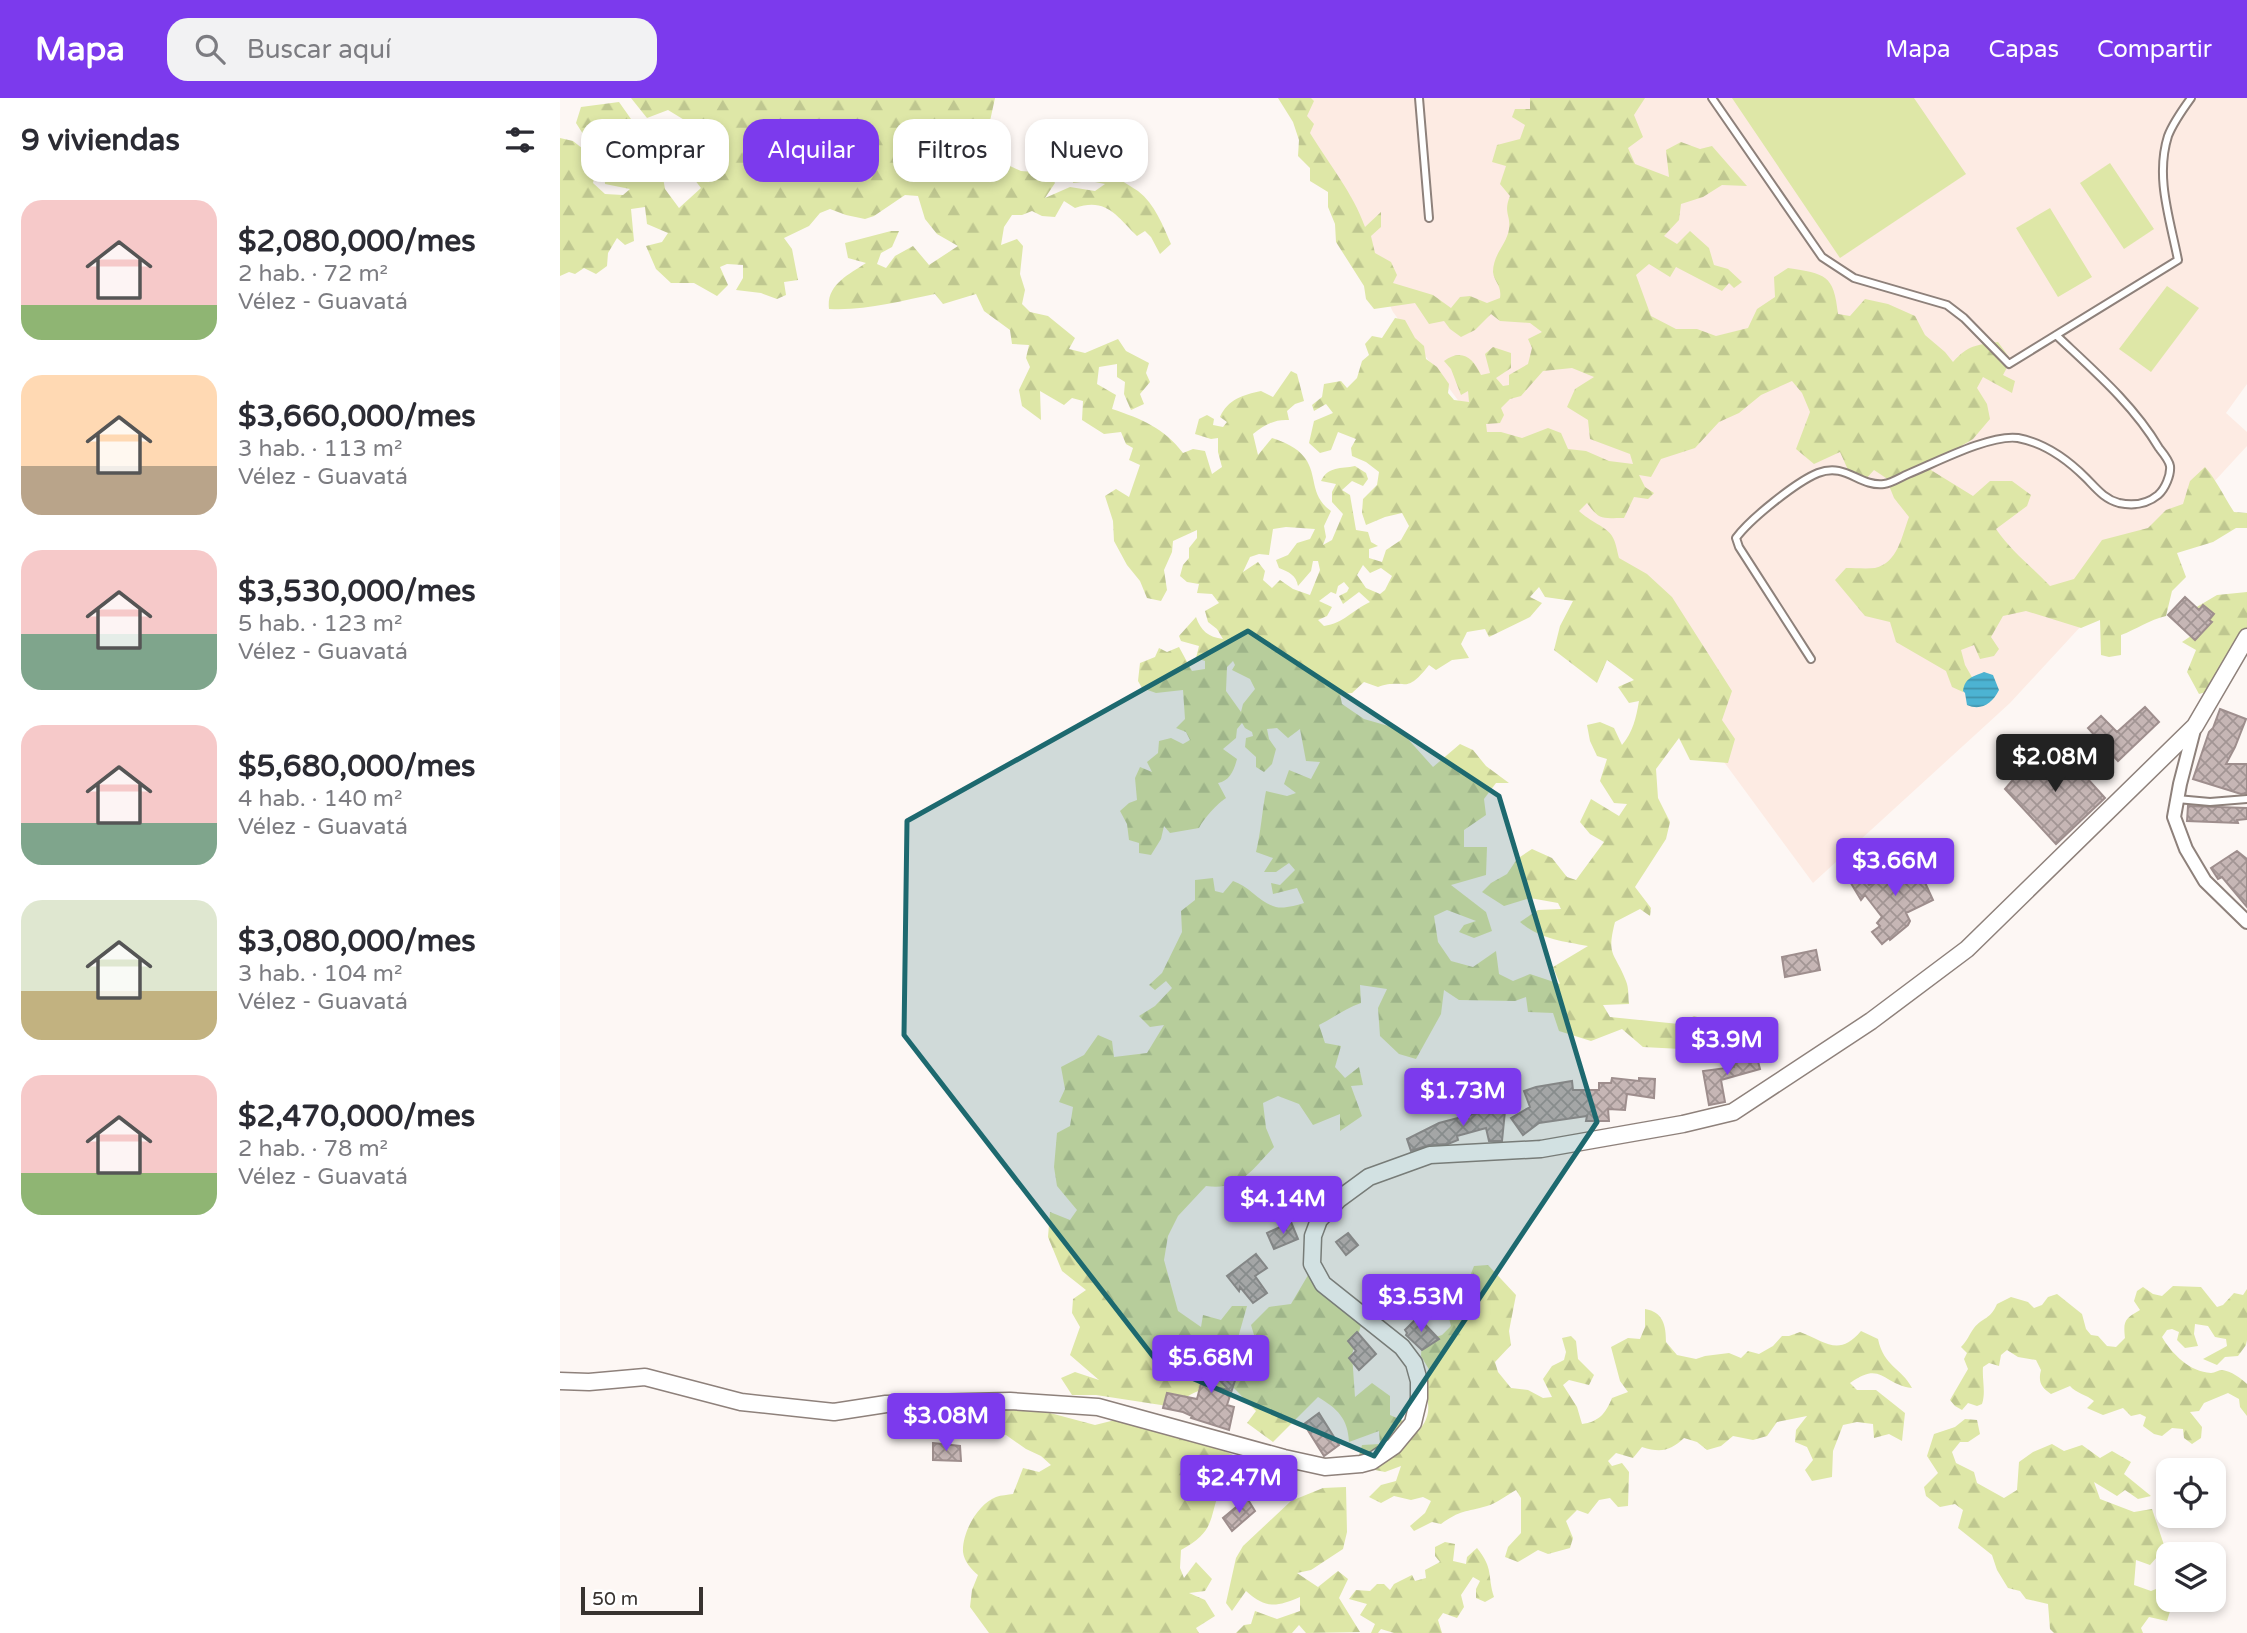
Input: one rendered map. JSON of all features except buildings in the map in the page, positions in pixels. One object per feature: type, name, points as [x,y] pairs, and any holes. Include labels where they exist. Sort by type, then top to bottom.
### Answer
[{"type":"street","points":[[560,1381],[589,1382],[645,1377],[741,1402],[834,1412],[886,1405],[1010,1401],[1098,1407],[1325,1467],[1372,1461],[1394,1446],[1413,1423],[1417,1410],[1419,1381],[1415,1363],[1402,1347],[1323,1284],[1312,1264],[1313,1236],[1319,1220],[1339,1199],[1369,1177],[1430,1155],[1541,1149],[1683,1124],[1733,1112],[1871,1021],[1967,949],[2195,726],[2247,636]]},
{"type":"street","points":[[2195,726],[2174,817],[2186,849],[2205,881],[2247,922]]},
{"type":"lane","points":[[1419,98],[1429,218]]},
{"type":"lane","points":[[1712,98],[1822,257],[1854,278],[1947,305],[1964,318],[2009,364],[2178,260],[2164,192],[2162,165],[2169,134],[2191,98]]},
{"type":"lane","points":[[1811,659],[1739,547],[1736,538],[1744,527],[1816,474],[1831,469],[1842,470],[1861,479],[1883,484],[1987,442],[2017,438],[2049,448],[2104,496],[2118,503],[2137,504],[2149,501],[2162,492],[2170,465],[2154,439],[2115,391],[2056,335]]},
{"type":"lane","points":[[2177,799],[2210,802],[2247,799]]},
{"type":"highlighted area","points":[[1248,631],[1499,796],[1597,1122],[1374,1456],[1159,1364],[904,1035],[907,821]]},
{"type":"shaded area","points":[[1290,98],[2247,98],[2247,384],[2226,413],[2247,432],[2247,446],[2010,703],[1813,883],[1393,312]]},
{"type":"green space","points":[[631,98],[995,98],[990,119],[893,119],[893,182],[1011,182],[1011,166],[1025,171],[1025,182],[1054,182],[1045,198],[1070,187],[1095,191],[1105,184],[1095,182],[1124,182],[1138,191],[1158,216],[1171,244],[1160,254],[1145,231],[1137,236],[1117,216],[1103,207],[1086,205],[1075,208],[1064,201],[1055,217],[1042,216],[1032,211],[1012,215],[1004,227],[1001,245],[1017,239],[1023,246],[1020,274],[1025,290],[1022,304],[1030,312],[1048,316],[1075,338],[1069,349],[1085,353],[1118,339],[1126,351],[1149,363],[1146,373],[1150,382],[1140,394],[1144,404],[1131,410],[1124,394],[1125,382],[1117,377],[1117,364],[1099,367],[1097,384],[1116,395],[1112,409],[1152,425],[1183,453],[1193,449],[1205,451],[1212,474],[1222,467],[1218,438],[1211,439],[1195,434],[1199,419],[1207,415],[1214,419],[1213,425],[1223,427],[1227,422],[1220,417],[1232,402],[1261,391],[1273,397],[1291,371],[1297,374],[1304,401],[1287,411],[1289,420],[1270,423],[1253,434],[1258,455],[1272,438],[1286,443],[1305,458],[1319,498],[1331,511],[1324,526],[1326,537],[1323,545],[1332,540],[1343,514],[1332,502],[1332,492],[1336,484],[1321,481],[1331,470],[1340,468],[1355,466],[1366,473],[1368,479],[1363,486],[1352,481],[1342,490],[1350,495],[1356,530],[1368,532],[1371,542],[1378,546],[1369,549],[1369,558],[1382,562],[1386,550],[1401,540],[1409,526],[1402,513],[1366,525],[1362,513],[1363,499],[1377,485],[1379,472],[1352,456],[1351,448],[1356,439],[1338,432],[1331,450],[1320,453],[1309,443],[1314,421],[1333,413],[1326,404],[1314,411],[1312,405],[1322,397],[1324,384],[1341,381],[1347,388],[1357,378],[1362,361],[1369,355],[1365,344],[1372,336],[1382,338],[1395,318],[1405,320],[1415,338],[1424,346],[1426,359],[1437,367],[1449,384],[1448,393],[1454,400],[1469,402],[1468,391],[1461,395],[1451,369],[1444,361],[1462,355],[1471,360],[1481,375],[1490,373],[1485,354],[1493,347],[1511,353],[1511,368],[1496,378],[1503,386],[1509,385],[1509,375],[1528,364],[1532,348],[1528,339],[1542,332],[1530,323],[1500,321],[1491,314],[1475,330],[1461,337],[1444,321],[1429,324],[1415,303],[1374,309],[1366,299],[1364,286],[1336,242],[1335,224],[1328,207],[1328,192],[1310,181],[1310,168],[1298,156],[1299,140],[1293,122],[1278,98],[1311,98],[1314,101],[1307,116],[1314,124],[1310,133],[1347,190],[1365,227],[1381,212],[1381,227],[1371,236],[1375,253],[1391,262],[1397,275],[1393,283],[1433,295],[1451,308],[1460,297],[1470,296],[1487,303],[1500,298],[1493,272],[1508,234],[1507,206],[1510,196],[1500,184],[1506,166],[1492,162],[1497,145],[1520,139],[1525,125],[1512,117],[1515,109],[1530,109],[1530,98],[1645,98],[1634,115],[1643,137],[1628,148],[1635,164],[1669,177],[1666,150],[1681,142],[1700,149],[1712,146],[1747,186],[1722,185],[1703,197],[1681,204],[1679,220],[1664,236],[1677,244],[1690,231],[1709,248],[1714,265],[1728,269],[1742,282],[1734,288],[1729,283],[1722,291],[1676,267],[1670,277],[1649,264],[1636,275],[1651,316],[1676,329],[1697,329],[1716,336],[1748,328],[1757,309],[1775,297],[1774,277],[1788,268],[1811,272],[1825,278],[1834,291],[1838,314],[1850,316],[1865,299],[1888,304],[1915,316],[1925,335],[1953,362],[1973,347],[1998,342],[2011,360],[2003,375],[2015,381],[2012,393],[1983,377],[1977,388],[1987,404],[1990,419],[1973,439],[1926,467],[1973,496],[1990,481],[2012,481],[2031,495],[2027,506],[1996,529],[2050,586],[2074,579],[2102,540],[2148,528],[2166,510],[2183,504],[2190,481],[2205,467],[2234,512],[2247,513],[2247,528],[2236,528],[2213,542],[2177,553],[2186,577],[2172,591],[2166,616],[2121,635],[2121,655],[2109,657],[2101,655],[2100,620],[2081,628],[2026,611],[2003,616],[1991,637],[1999,649],[1994,656],[1980,659],[1974,645],[1961,650],[1973,679],[1963,692],[1952,687],[1946,671],[1896,642],[1890,622],[1865,616],[1835,580],[1846,568],[1875,568],[1889,560],[1898,547],[1909,517],[1894,498],[1886,478],[1874,470],[1865,480],[1849,472],[1840,452],[1814,464],[1796,449],[1810,412],[1802,393],[1792,381],[1761,395],[1739,413],[1719,422],[1695,448],[1661,459],[1651,477],[1639,475],[1645,487],[1654,493],[1648,499],[1634,497],[1624,518],[1602,517],[1587,503],[1579,511],[1610,533],[1619,558],[1647,574],[1672,597],[1732,691],[1722,720],[1735,739],[1728,763],[1690,760],[1679,738],[1656,769],[1658,798],[1670,822],[1666,839],[1635,887],[1651,908],[1650,916],[1640,909],[1615,922],[1611,942],[1613,954],[1627,984],[1629,1004],[1603,1005],[1610,1017],[1679,1024],[1694,1016],[1714,1022],[1719,1042],[1681,1049],[1643,1047],[1622,1029],[1591,1041],[1559,1031],[1553,1013],[1528,1012],[1526,997],[1515,1001],[1459,1000],[1444,990],[1441,1014],[1416,1059],[1399,1054],[1380,1036],[1378,1008],[1387,989],[1360,985],[1361,1003],[1319,1025],[1325,1043],[1341,1046],[1335,1067],[1345,1078],[1359,1067],[1363,1085],[1351,1086],[1362,1116],[1340,1131],[1340,1114],[1313,1125],[1299,1104],[1278,1096],[1263,1103],[1266,1128],[1274,1147],[1252,1171],[1237,1182],[1218,1187],[1206,1186],[1178,1216],[1168,1236],[1164,1260],[1178,1311],[1201,1327],[1203,1315],[1221,1320],[1232,1306],[1247,1306],[1236,1345],[1222,1359],[1251,1373],[1261,1358],[1251,1325],[1269,1307],[1291,1304],[1314,1265],[1363,1319],[1352,1354],[1355,1397],[1372,1383],[1390,1396],[1390,1415],[1406,1422],[1409,1439],[1422,1427],[1428,1414],[1428,1400],[1423,1384],[1431,1373],[1421,1356],[1422,1342],[1442,1335],[1451,1326],[1447,1310],[1453,1298],[1469,1300],[1479,1294],[1468,1281],[1474,1266],[1488,1265],[1516,1295],[1509,1331],[1511,1345],[1495,1362],[1498,1372],[1511,1388],[1528,1390],[1543,1398],[1552,1397],[1543,1379],[1552,1366],[1564,1360],[1566,1352],[1562,1338],[1571,1336],[1576,1341],[1578,1359],[1594,1375],[1589,1385],[1569,1380],[1563,1385],[1577,1407],[1582,1424],[1597,1419],[1612,1398],[1628,1392],[1620,1381],[1611,1347],[1628,1338],[1640,1339],[1645,1327],[1645,1309],[1660,1316],[1666,1342],[1677,1355],[1696,1359],[1729,1353],[1741,1358],[1748,1351],[1759,1354],[1773,1346],[1782,1336],[1800,1332],[1832,1345],[1846,1344],[1861,1331],[1878,1339],[1884,1356],[1912,1388],[1876,1373],[1861,1376],[1850,1383],[1857,1390],[1876,1390],[1905,1413],[1902,1441],[1889,1434],[1874,1438],[1873,1424],[1857,1422],[1843,1425],[1833,1451],[1832,1477],[1812,1481],[1805,1470],[1813,1460],[1807,1447],[1795,1442],[1796,1430],[1807,1416],[1777,1422],[1767,1436],[1753,1440],[1733,1436],[1721,1446],[1707,1450],[1697,1442],[1684,1438],[1665,1450],[1642,1447],[1633,1458],[1616,1453],[1608,1461],[1612,1466],[1622,1463],[1629,1472],[1628,1506],[1618,1507],[1610,1498],[1599,1500],[1588,1514],[1577,1510],[1566,1521],[1573,1538],[1570,1548],[1548,1554],[1538,1550],[1518,1562],[1505,1557],[1508,1547],[1521,1533],[1521,1498],[1516,1490],[1491,1505],[1458,1514],[1441,1524],[1432,1522],[1414,1531],[1410,1526],[1425,1513],[1431,1501],[1423,1497],[1411,1500],[1394,1496],[1381,1503],[1369,1497],[1381,1485],[1396,1481],[1401,1466],[1385,1472],[1356,1466],[1362,1445],[1380,1444],[1379,1431],[1349,1442],[1347,1427],[1341,1415],[1318,1397],[1273,1442],[1247,1423],[1256,1411],[1234,1388],[1202,1390],[1174,1407],[1096,1395],[1072,1395],[1061,1378],[1075,1372],[1099,1380],[1070,1355],[1080,1327],[1072,1313],[1073,1299],[1086,1290],[1062,1271],[1048,1237],[1050,1212],[1070,1220],[1077,1210],[1057,1186],[1054,1167],[1057,1133],[1070,1126],[1073,1107],[1059,1102],[1065,1089],[1061,1067],[1084,1055],[1098,1035],[1112,1041],[1114,1057],[1147,1053],[1164,1025],[1150,1027],[1139,1016],[1155,1006],[1172,988],[1166,981],[1155,990],[1149,985],[1162,973],[1182,932],[1181,911],[1195,900],[1195,880],[1213,878],[1215,891],[1223,893],[1233,881],[1276,907],[1304,903],[1297,888],[1273,894],[1271,883],[1280,885],[1295,870],[1289,863],[1276,872],[1264,872],[1273,858],[1256,852],[1266,791],[1287,796],[1296,793],[1284,784],[1289,770],[1311,779],[1320,762],[1306,761],[1300,729],[1288,738],[1277,728],[1267,729],[1269,739],[1276,749],[1272,764],[1264,772],[1256,767],[1256,757],[1245,747],[1246,738],[1253,736],[1242,723],[1237,729],[1236,738],[1223,749],[1237,759],[1233,771],[1218,783],[1226,798],[1199,828],[1170,833],[1164,826],[1161,839],[1151,855],[1139,853],[1139,843],[1129,840],[1127,824],[1120,811],[1137,800],[1135,778],[1140,767],[1152,772],[1147,762],[1158,753],[1159,741],[1171,738],[1183,744],[1190,740],[1186,732],[1176,728],[1185,719],[1183,690],[1156,693],[1142,688],[1138,681],[1140,663],[1155,657],[1159,648],[1167,652],[1179,647],[1192,671],[1205,669],[1205,661],[1196,658],[1199,646],[1181,641],[1179,636],[1196,617],[1206,632],[1223,639],[1217,629],[1208,622],[1205,611],[1219,603],[1212,594],[1197,593],[1199,584],[1187,582],[1180,576],[1183,565],[1189,558],[1189,548],[1197,538],[1197,530],[1173,541],[1172,552],[1164,570],[1167,590],[1161,601],[1147,598],[1140,581],[1127,565],[1114,541],[1113,521],[1105,496],[1116,489],[1129,497],[1140,465],[1129,460],[1133,448],[1126,444],[1121,432],[1104,434],[1082,420],[1083,401],[1072,398],[1064,405],[1040,391],[1041,420],[1022,406],[1019,390],[1030,367],[1026,358],[1029,345],[1012,344],[1010,330],[984,311],[976,294],[943,304],[935,294],[869,307],[829,309],[831,293],[835,287],[866,263],[848,258],[845,243],[899,231],[892,247],[881,253],[877,264],[886,268],[895,256],[913,246],[929,265],[958,246],[937,234],[925,219],[918,196],[905,195],[865,219],[830,209],[820,213],[809,226],[784,238],[792,249],[798,280],[784,282],[786,295],[777,299],[761,293],[736,290],[743,278],[743,265],[727,264],[720,267],[728,285],[717,296],[694,283],[671,283],[656,269],[646,246],[662,242],[668,233],[647,224],[645,207],[631,209],[634,241],[625,245],[617,238],[608,253],[607,266],[596,274],[584,268],[575,274],[569,272],[560,276],[560,138],[573,141],[581,147],[581,182],[593,182],[605,194],[623,195],[630,189],[605,182],[664,182],[665,189],[679,208],[701,188],[696,182],[729,182],[729,119],[683,119],[668,110],[647,118]],"holes":[[[1572,368],[1594,377],[1575,389],[1567,407],[1588,420],[1590,439],[1630,454],[1633,464],[1609,461],[1586,451],[1568,449],[1561,433],[1548,428],[1522,438],[1501,432],[1487,432],[1486,424],[1500,423],[1504,415],[1501,408],[1510,399],[1521,396],[1543,371]],[[1273,529],[1315,529],[1310,539],[1297,543],[1288,555],[1276,560],[1279,568],[1292,574],[1298,586],[1311,571],[1313,561],[1318,561],[1320,570],[1310,595],[1293,589],[1280,580],[1272,588],[1263,580],[1265,571],[1258,562],[1243,572],[1250,557],[1269,555]],[[1363,565],[1370,573],[1381,568],[1392,576],[1380,594],[1366,588],[1357,575]],[[1344,582],[1349,588],[1339,596],[1343,604],[1359,592],[1370,602],[1342,619],[1324,626],[1318,620],[1327,616],[1332,607],[1319,601],[1331,592],[1336,594],[1338,586]],[[1539,587],[1545,597],[1573,601],[1560,626],[1554,650],[1597,683],[1607,660],[1634,680],[1618,687],[1629,703],[1639,701],[1634,725],[1622,745],[1614,728],[1600,722],[1587,725],[1597,756],[1607,759],[1600,781],[1614,803],[1627,804],[1619,816],[1591,799],[1580,822],[1590,834],[1604,842],[1576,880],[1567,877],[1552,858],[1532,849],[1517,859],[1507,874],[1482,892],[1504,906],[1530,898],[1558,903],[1561,909],[1538,910],[1520,922],[1543,936],[1588,946],[1553,967],[1560,984],[1530,974],[1513,981],[1499,974],[1496,951],[1473,967],[1451,961],[1438,942],[1434,916],[1447,910],[1476,921],[1464,925],[1459,932],[1474,938],[1492,931],[1486,912],[1451,885],[1486,875],[1487,847],[1464,847],[1464,830],[1486,815],[1484,799],[1496,783],[1509,783],[1486,766],[1473,750],[1460,744],[1433,767],[1399,729],[1364,719],[1342,704],[1340,694],[1352,693],[1364,682],[1378,687],[1410,683],[1429,665],[1436,670],[1452,660],[1469,658],[1461,644],[1467,632],[1485,629],[1489,637],[1530,617],[1542,603],[1530,597]],[[1233,661],[1235,665],[1232,670],[1250,679],[1255,689],[1243,704],[1241,712],[1226,691],[1227,667]]]},
{"type":"green space","points":[[1732,98],[1914,98],[1966,174],[1840,258]]},
{"type":"green space","points":[[619,102],[631,119],[581,119],[581,131],[576,123],[581,107]]},
{"type":"green space","points":[[2110,163],[2154,229],[2124,249],[2080,183]]},
{"type":"green space","points":[[2050,208],[2092,277],[2058,297],[2016,228]]},
{"type":"green space","points":[[2167,286],[2199,308],[2151,372],[2119,349]]},
{"type":"green space","points":[[2247,592],[2247,632],[2213,690],[2199,694],[2187,672],[2196,650],[2182,642],[2194,634],[2195,608],[2217,595]]},
{"type":"green space","points":[[2173,1286],[2201,1287],[2217,1307],[2223,1305],[2234,1293],[2243,1295],[2247,1289],[2247,1340],[2238,1356],[2225,1357],[2217,1365],[2203,1359],[2227,1346],[2226,1339],[2215,1337],[2208,1326],[2195,1324],[2194,1334],[2198,1346],[2185,1348],[2177,1340],[2179,1332],[2172,1329],[2167,1330],[2162,1337],[2176,1356],[2189,1366],[2203,1372],[2225,1371],[2245,1382],[2247,1416],[2240,1407],[2239,1399],[2228,1393],[2204,1403],[2199,1411],[2190,1412],[2202,1427],[2201,1438],[2192,1444],[2184,1438],[2183,1429],[2172,1428],[2162,1436],[2154,1434],[2143,1426],[2146,1417],[2140,1414],[2131,1416],[2123,1408],[2103,1415],[2087,1408],[2094,1401],[2070,1386],[2051,1394],[2041,1384],[2041,1370],[2036,1360],[2018,1357],[2007,1350],[2001,1355],[1999,1366],[1989,1363],[1983,1367],[1982,1404],[1977,1406],[1968,1403],[1962,1410],[1950,1400],[1968,1369],[1964,1359],[1967,1353],[1961,1347],[1977,1324],[1992,1313],[1997,1304],[2011,1297],[2028,1302],[2034,1308],[2042,1305],[2048,1297],[2057,1294],[2082,1314],[2086,1329],[2091,1335],[2098,1336],[2107,1346],[2116,1347],[2125,1338],[2126,1321],[2140,1310],[2134,1301],[2137,1291],[2143,1287],[2162,1296]]},
{"type":"green space","points":[[925,1399],[1020,1405],[1095,1425],[1123,1418],[1219,1448],[1241,1459],[1266,1454],[1301,1468],[1285,1482],[1265,1490],[1245,1479],[1223,1483],[1207,1529],[1181,1550],[1180,1568],[1184,1578],[1196,1562],[1212,1579],[1205,1591],[1189,1593],[1205,1600],[1215,1616],[1196,1628],[1199,1633],[989,1633],[970,1607],[972,1590],[978,1575],[968,1565],[963,1552],[965,1536],[972,1520],[983,1506],[998,1496],[1013,1494],[1023,1468],[1039,1472],[1051,1465],[1006,1435],[928,1426]]},
{"type":"green space","points":[[1965,1419],[1977,1420],[1980,1434],[1968,1442],[1960,1442],[1952,1452],[1956,1463],[1974,1472],[1977,1483],[2004,1498],[2017,1490],[2019,1462],[2052,1444],[2064,1451],[2082,1445],[2100,1458],[2112,1451],[2131,1462],[2124,1474],[2151,1496],[2138,1499],[2125,1490],[2117,1496],[2094,1482],[2100,1499],[2134,1512],[2152,1509],[2156,1528],[2163,1542],[2156,1542],[2156,1558],[2150,1565],[2136,1560],[2134,1585],[2151,1591],[2156,1589],[2156,1612],[2170,1612],[2167,1621],[2149,1617],[2141,1628],[2143,1633],[2054,1633],[2050,1629],[2048,1604],[2026,1599],[2020,1591],[2008,1588],[1992,1555],[1958,1528],[1963,1510],[1955,1504],[1940,1507],[1926,1496],[1924,1487],[1938,1473],[1927,1456],[1934,1434],[1955,1427]]},
{"type":"green space","points":[[1346,1487],[1347,1532],[1343,1549],[1311,1570],[1297,1573],[1318,1587],[1338,1571],[1348,1579],[1339,1598],[1360,1632],[1306,1633],[1299,1625],[1292,1633],[1236,1633],[1244,1625],[1251,1624],[1255,1611],[1277,1619],[1300,1611],[1300,1597],[1272,1604],[1260,1601],[1246,1591],[1232,1611],[1226,1603],[1236,1558],[1243,1546],[1291,1501],[1323,1488]]},
{"type":"green space","points":[[1445,1542],[1455,1544],[1453,1561],[1466,1564],[1467,1557],[1477,1548],[1488,1567],[1494,1597],[1485,1602],[1476,1598],[1480,1581],[1473,1577],[1461,1595],[1464,1607],[1457,1618],[1443,1613],[1438,1620],[1442,1633],[1394,1633],[1381,1629],[1378,1633],[1371,1633],[1375,1624],[1360,1615],[1367,1604],[1349,1599],[1356,1590],[1370,1591],[1377,1584],[1384,1584],[1390,1590],[1394,1584],[1412,1575],[1415,1581],[1426,1578],[1425,1570],[1440,1562],[1435,1556],[1435,1547]]},
{"type":"water","points":[[1984,672],[1993,675],[1999,690],[1986,705],[1967,705],[1963,691],[1965,683]]}]
